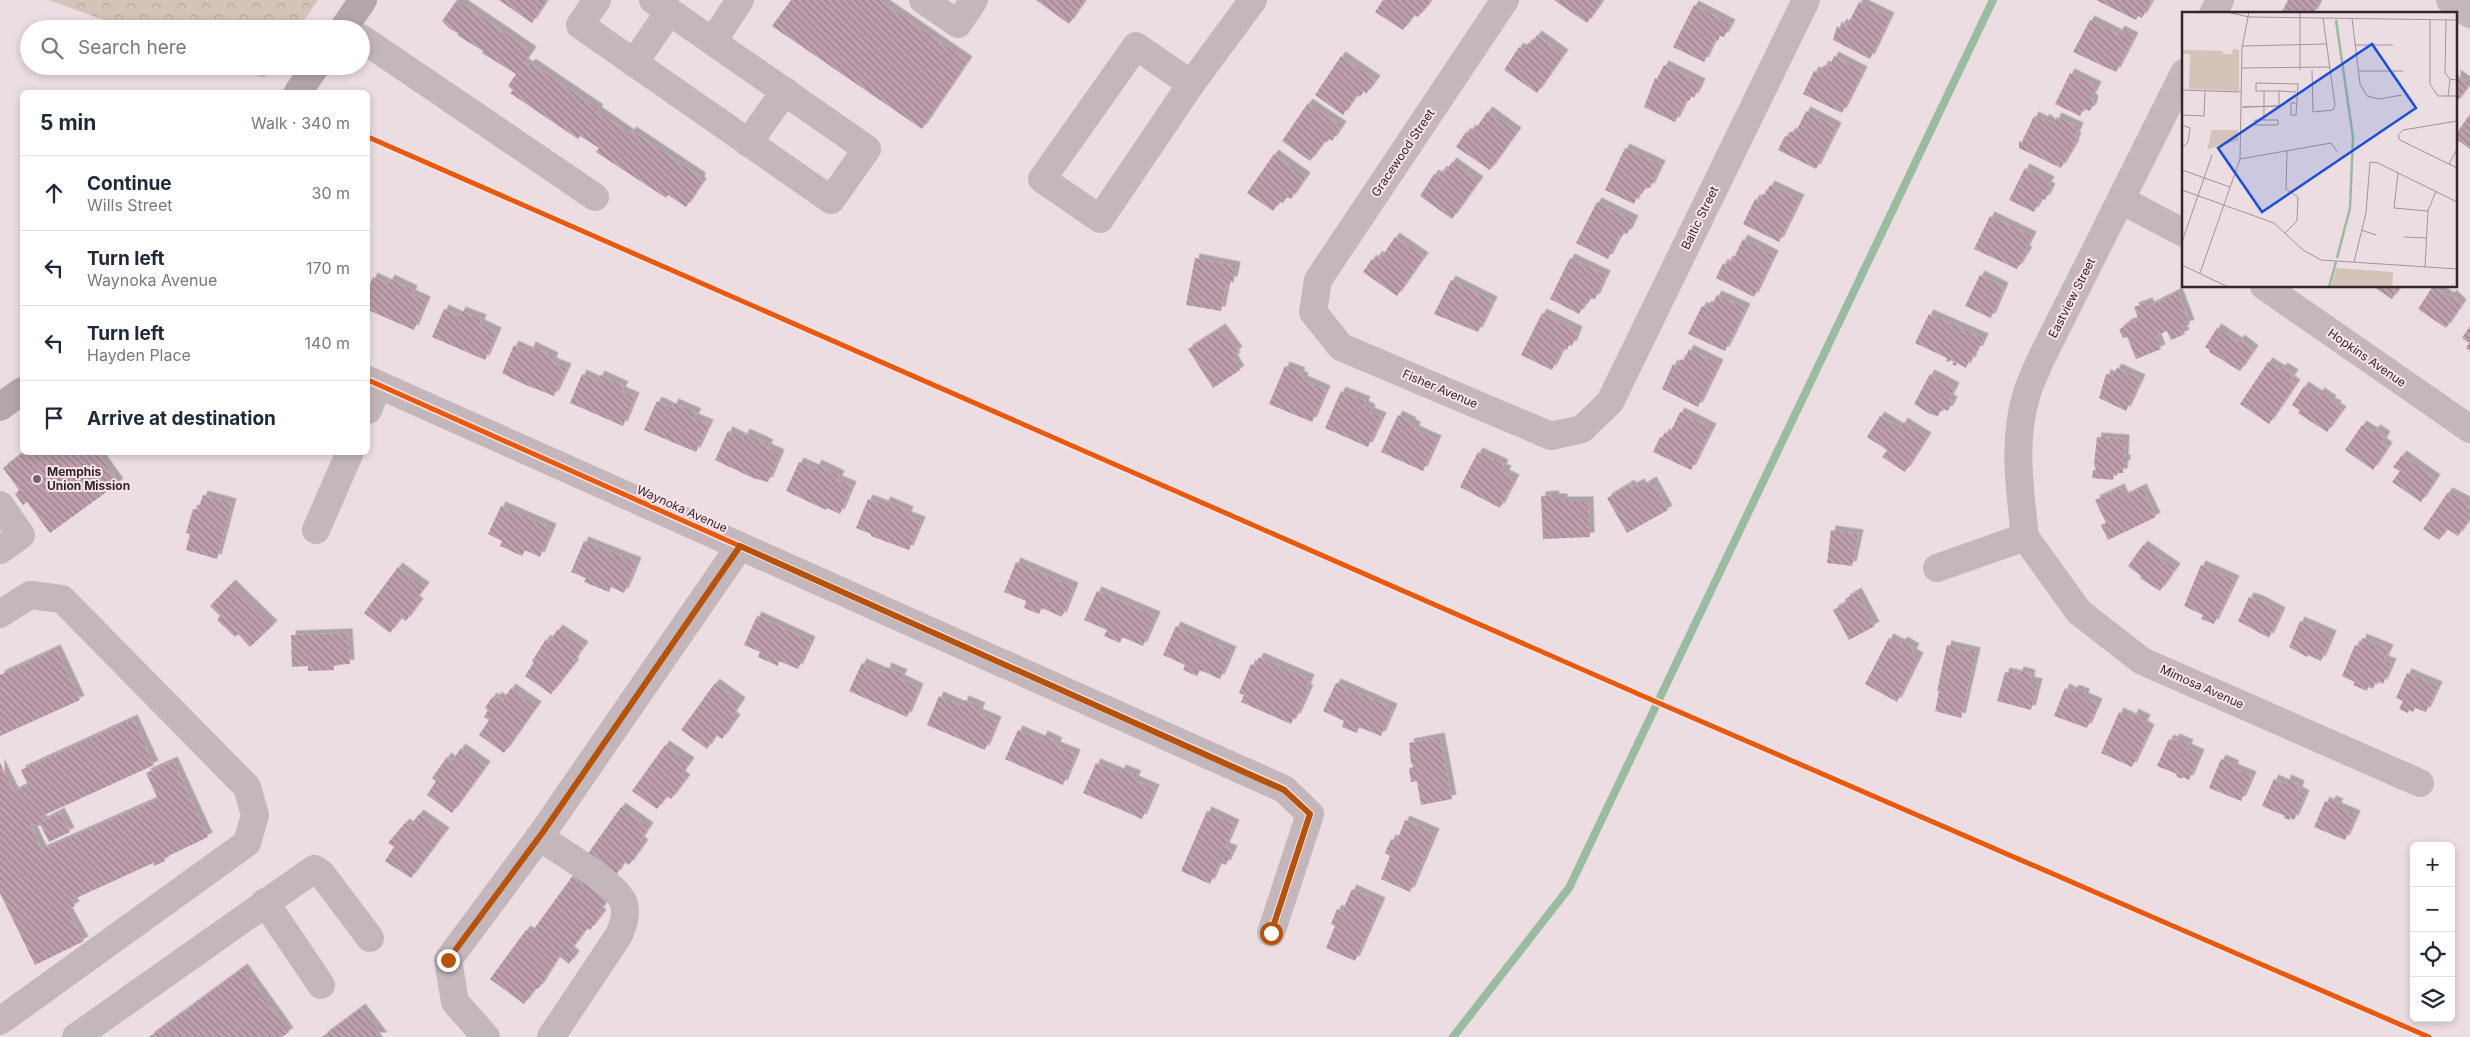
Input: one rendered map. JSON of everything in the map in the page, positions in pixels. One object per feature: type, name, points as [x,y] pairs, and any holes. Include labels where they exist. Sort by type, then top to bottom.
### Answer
[{"type":"main road","points":[[354,20],[364,0]]},
{"type":"main road","points":[[299,90],[310,75]]},
{"type":"main road","points":[[0,407],[20,393]]},
{"type":"street","points":[[597,0],[580,26],[831,200],[866,149],[661,6],[634,63]]},
{"type":"street","points":[[712,41],[740,0]]},
{"type":"street","points":[[924,0],[958,24],[974,0]]},
{"type":"street","points":[[1191,84],[1136,46],[1042,179],[1100,220],[1191,84],[1253,0]]},
{"type":"street","name":"Gracewood Street","points":[[1314,312],[1318,280],[1505,0]]},
{"type":"street","name":"Baltic Street","points":[[1582,429],[1610,402],[1806,0]]},
{"type":"street","points":[[2214,12],[2220,0]]},
{"type":"street","points":[[2450,0],[2470,14]]},
{"type":"street","points":[[370,45],[595,197]]},
{"type":"street","name":"Eastview Street","points":[[2025,538],[2019,477],[2019,449],[2021,419],[2027,392],[2040,361],[2182,77]]},
{"type":"street","points":[[748,143],[785,92]]},
{"type":"street","points":[[2120,200],[2182,232]]},
{"type":"street","name":"Hopkins Avenue","points":[[2267,288],[2470,429]]},
{"type":"street","name":"Fisher Avenue","points":[[1314,312],[1341,347],[1551,436],[1582,429]]},
{"type":"street","points":[[370,399],[373,383]]},
{"type":"street","name":"Waynoka Avenue","points":[[373,383],[1284,790],[1310,814],[1271,933]]},
{"type":"street","points":[[316,530],[349,455]]},
{"type":"street","points":[[0,504],[21,535],[0,550]]},
{"type":"street","points":[[1937,568],[2025,538]]},
{"type":"street","name":"Mimosa Avenue","points":[[2025,538],[2079,612],[2142,661],[2420,783]]},
{"type":"street","points":[[486,1037],[455,1002],[448,960],[539,837],[740,546]]},
{"type":"street","points":[[0,614],[30,595],[62,600],[247,787],[255,815],[247,843],[2,1014]]},
{"type":"street","points":[[539,837],[616,889],[624,903],[626,916],[619,934],[551,1037]]},
{"type":"street","points":[[76,1037],[314,869],[321,873],[370,938]]},
{"type":"street","points":[[265,902],[322,985]]},
{"type":"green space","points":[[49,0],[318,0],[304,20],[103,20]]},
{"type":"building","points":[[457,0],[532,51],[524,63],[529,66],[531,63],[599,109],[597,111],[630,134],[632,131],[701,177],[700,181],[702,183],[686,207],[668,195],[666,198],[596,152],[599,148],[580,136],[578,139],[510,93],[513,90],[508,86],[516,74],[482,53],[483,51],[457,35],[458,33],[450,29],[442,21]]},
{"type":"building","points":[[499,0],[547,0],[532,23]]},
{"type":"building","points":[[791,0],[879,0],[968,61],[922,129],[772,26]]},
{"type":"building","points":[[1036,0],[1085,0],[1069,24]]},
{"type":"building","points":[[1383,0],[1432,0],[1418,17],[1414,15],[1403,30],[1375,12]]},
{"type":"building","points":[[1554,0],[1603,0],[1587,23]]},
{"type":"building","points":[[2096,0],[2152,0],[2142,18],[2138,16],[2136,20]]},
{"type":"building","points":[[2288,0],[2320,0],[2314,12],[2282,12]]},
{"type":"building","points":[[1859,2],[1890,17],[1870,59],[1833,40],[1837,26],[1840,28],[1842,23],[1847,26]]},
{"type":"building","points":[[1694,5],[1731,24],[1724,37],[1720,36],[1718,41],[1715,39],[1704,62],[1673,47]]},
{"type":"building","points":[[2090,20],[2118,34],[2120,30],[2134,37],[2116,72],[2073,52]]},
{"type":"building","points":[[1537,35],[1564,54],[1537,93],[1504,70],[1519,47],[1523,50],[1528,43],[1530,45]]},
{"type":"building","points":[[1341,56],[1376,80],[1366,94],[1364,91],[1360,97],[1357,95],[1343,115],[1315,95]]},
{"type":"building","points":[[1834,56],[1863,71],[1842,113],[1803,94],[1814,71],[1820,73],[1824,65],[1829,67]]},
{"type":"building","points":[[1664,65],[1701,83],[1694,98],[1692,96],[1689,101],[1686,100],[1675,122],[1644,107],[1655,78],[1657,79]]},
{"type":"building","points":[[2070,73],[2097,86],[2091,98],[2094,100],[2092,108],[2089,111],[2084,108],[2080,116],[2055,104]]},
{"type":"building","points":[[2458,75],[2470,84],[2458,100]]},
{"type":"building","points":[[1308,103],[1342,126],[1332,141],[1330,139],[1327,142],[1325,141],[1310,161],[1282,141]]},
{"type":"building","points":[[1488,111],[1517,132],[1490,170],[1456,147],[1466,132],[1468,134],[1471,129],[1474,131]]},
{"type":"building","points":[[1806,111],[1837,127],[1816,169],[1778,150],[1785,136],[1788,137],[1791,132],[1795,134]]},
{"type":"building","points":[[2470,114],[2470,149],[2458,140],[2458,131]]},
{"type":"building","points":[[2034,116],[2044,121],[2045,118],[2053,125],[2057,117],[2079,127],[2075,136],[2077,137],[2075,144],[2061,168],[2019,148],[2019,141],[2022,142]]},
{"type":"building","points":[[1625,148],[1661,165],[1650,188],[1646,187],[1642,194],[1639,192],[1634,204],[1605,190]]},
{"type":"building","points":[[1274,154],[1306,177],[1291,199],[1287,197],[1283,203],[1280,201],[1273,211],[1247,193]]},
{"type":"building","points":[[1452,162],[1479,181],[1452,219],[1420,196],[1434,174],[1438,177],[1442,170],[1445,172]]},
{"type":"building","points":[[2025,168],[2050,181],[2047,186],[2051,188],[2045,200],[2041,198],[2034,212],[2009,200]]},
{"type":"building","points":[[1770,185],[1800,199],[1779,242],[1743,224],[1755,199],[1759,201],[1762,194],[1765,195]]},
{"type":"building","points":[[1597,202],[1634,220],[1627,234],[1624,233],[1621,238],[1619,237],[1608,259],[1576,243]]},
{"type":"building","points":[[1990,216],[2032,236],[2025,250],[2028,251],[2017,269],[1974,249]]},
{"type":"building","points":[[1395,237],[1424,257],[1397,296],[1363,272],[1372,259],[1374,261],[1378,255],[1381,258]]},
{"type":"building","points":[[1743,239],[1774,255],[1754,297],[1716,278],[1723,263],[1726,265],[1728,260],[1732,262]]},
{"type":"building","points":[[1195,258],[1236,266],[1233,281],[1230,281],[1229,287],[1226,286],[1221,311],[1186,305]]},
{"type":"building","points":[[1570,258],[1606,275],[1595,299],[1591,297],[1588,304],[1585,303],[1579,314],[1550,299]]},
{"type":"building","points":[[1980,275],[2004,287],[1991,318],[1965,306]]},
{"type":"building","points":[[373,277],[388,284],[390,279],[413,290],[411,294],[426,301],[414,330],[370,311],[370,284]]},
{"type":"building","points":[[1451,280],[1493,301],[1478,332],[1434,314]]},
{"type":"building","points":[[2375,288],[2400,288],[2392,299]]},
{"type":"building","points":[[2432,288],[2436,288],[2450,297],[2452,294],[2462,304],[2446,328],[2418,309]]},
{"type":"building","points":[[2178,292],[2190,324],[2182,327],[2185,334],[2171,340],[2167,331],[2156,336],[2161,349],[2136,359],[2127,337],[2123,338],[2119,330],[2128,323],[2139,320],[2134,307],[2148,302],[2150,306]]},
{"type":"building","points":[[1717,295],[1746,308],[1725,351],[1688,334],[1702,306],[1705,308],[1707,305],[1711,307]]},
{"type":"building","points":[[444,309],[459,316],[461,311],[482,319],[480,324],[497,332],[485,360],[432,337]]},
{"type":"building","points":[[1542,313],[1578,331],[1572,346],[1569,345],[1567,350],[1563,348],[1552,370],[1521,355]]},
{"type":"building","points":[[1929,314],[1984,338],[1978,351],[1975,349],[1971,362],[1969,361],[1966,368],[1957,363],[1956,366],[1950,360],[1949,362],[1946,361],[1947,358],[1915,343]]},
{"type":"building","points":[[2470,326],[2470,351],[2466,348],[2469,343],[2462,338]]},
{"type":"building","points":[[1221,328],[1238,351],[1234,354],[1236,357],[1233,359],[1240,370],[1213,388],[1188,349]]},
{"type":"building","points":[[2217,328],[2238,342],[2240,339],[2254,350],[2240,371],[2209,352],[2210,350],[2205,347]]},
{"type":"building","points":[[514,345],[529,352],[531,346],[554,357],[552,362],[567,368],[554,396],[502,373]]},
{"type":"building","points":[[1689,349],[1719,364],[1698,407],[1662,389],[1673,364],[1678,366],[1681,359],[1684,361]]},
{"type":"building","points":[[2268,362],[2281,370],[2283,367],[2294,374],[2290,380],[2296,384],[2269,424],[2240,404]]},
{"type":"building","points":[[1285,366],[1301,372],[1299,375],[1304,377],[1303,380],[1326,390],[1312,422],[1269,404]]},
{"type":"building","points":[[2117,368],[2141,379],[2126,411],[2099,398],[2106,374],[2112,376]]},
{"type":"building","points":[[582,374],[597,381],[600,375],[624,386],[621,391],[635,397],[623,426],[570,403]]},
{"type":"building","points":[[1930,374],[1955,387],[1949,399],[1953,401],[1948,411],[1942,408],[1938,416],[1930,414],[1914,404]]},
{"type":"building","points":[[2304,386],[2318,395],[2320,392],[2332,400],[2330,402],[2337,405],[2336,407],[2342,411],[2327,432],[2298,413],[2300,410],[2292,405]]},
{"type":"building","points":[[1341,391],[1366,401],[1364,405],[1371,409],[1370,412],[1382,417],[1368,447],[1325,428]]},
{"type":"building","points":[[657,401],[672,408],[674,403],[697,413],[694,418],[709,424],[696,452],[644,430]]},
{"type":"building","points":[[1680,412],[1712,428],[1691,470],[1653,452],[1660,437],[1662,438],[1665,433],[1669,435]]},
{"type":"building","points":[[1398,415],[1412,422],[1411,424],[1416,426],[1415,430],[1437,440],[1423,471],[1381,452]]},
{"type":"building","points":[[1880,416],[1900,428],[1903,422],[1927,437],[1905,472],[1882,457],[1887,450],[1867,437]]},
{"type":"building","points":[[2362,425],[2373,432],[2376,429],[2386,436],[2382,442],[2388,447],[2373,470],[2345,450]]},
{"type":"building","points":[[728,431],[743,438],[745,433],[769,444],[767,448],[780,454],[768,482],[753,478],[715,460]]},
{"type":"building","points":[[2097,437],[2125,439],[2124,459],[2126,459],[2126,464],[2124,464],[2123,473],[2114,473],[2113,480],[2092,478],[2093,470],[2096,470],[2094,464]]},
{"type":"building","points":[[1478,452],[1504,464],[1502,468],[1507,470],[1505,474],[1515,479],[1500,508],[1460,487]]},
{"type":"building","points":[[20,455],[99,455],[119,483],[50,533],[27,502],[23,505],[15,494],[19,490],[3,468]]},
{"type":"building","points":[[2402,455],[2436,479],[2421,502],[2392,482],[2400,471],[2393,467]]},
{"type":"building","points":[[799,462],[815,469],[817,464],[840,475],[838,480],[852,486],[840,514],[827,508],[826,510],[786,491]]},
{"type":"building","points":[[1652,481],[1668,510],[1627,533],[1607,498],[1630,484],[1632,487],[1640,483],[1642,487]]},
{"type":"building","points":[[2120,488],[2124,497],[2142,488],[2156,517],[2108,540],[2101,525],[2106,523],[2095,500]]},
{"type":"building","points":[[2448,492],[2470,503],[2467,508],[2470,511],[2470,518],[2458,536],[2447,529],[2439,540],[2423,529]]},
{"type":"building","points":[[203,495],[232,503],[217,559],[186,550],[190,534],[186,533],[193,509],[198,510]]},
{"type":"building","points":[[1554,495],[1555,498],[1563,498],[1563,501],[1589,501],[1590,537],[1543,539],[1541,496]]},
{"type":"building","points":[[868,499],[884,505],[886,501],[909,511],[907,516],[921,521],[909,550],[871,536],[871,534],[856,528]]},
{"type":"building","points":[[501,506],[552,528],[540,557],[525,550],[522,556],[500,546],[502,541],[488,534]]},
{"type":"building","points":[[1831,530],[1859,534],[1852,566],[1827,563]]},
{"type":"building","points":[[584,541],[637,562],[624,593],[611,587],[609,592],[584,582],[586,578],[571,572]]},
{"type":"building","points":[[2143,545],[2176,568],[2160,591],[2140,578],[2141,576],[2128,566]]},
{"type":"building","points":[[1016,562],[1074,587],[1062,617],[1042,608],[1039,614],[1024,608],[1026,601],[1004,592]]},
{"type":"building","points":[[2201,565],[2235,580],[2214,624],[2201,619],[2203,615],[2184,606]]},
{"type":"building","points":[[398,567],[425,587],[415,600],[419,603],[406,621],[401,618],[390,633],[364,613]]},
{"type":"building","points":[[231,584],[273,625],[250,647],[238,634],[235,637],[217,620],[220,616],[210,606]]},
{"type":"building","points":[[1097,591],[1156,616],[1143,646],[1122,637],[1120,643],[1104,636],[1107,630],[1084,620]]},
{"type":"building","points":[[1857,592],[1875,626],[1849,640],[1833,610],[1847,603],[1845,599]]},
{"type":"building","points":[[2249,597],[2259,600],[2281,612],[2269,638],[2238,621]]},
{"type":"building","points":[[757,616],[811,641],[798,669],[779,661],[778,666],[758,657],[760,652],[744,645]]},
{"type":"building","points":[[2300,621],[2332,635],[2321,661],[2308,655],[2307,657],[2289,647]]},
{"type":"building","points":[[1176,626],[1232,651],[1220,679],[1200,670],[1197,676],[1183,670],[1185,665],[1163,655]]},
{"type":"building","points":[[558,629],[584,646],[573,662],[575,663],[551,694],[525,676],[546,639],[549,642]]},
{"type":"building","points":[[348,633],[350,664],[334,665],[334,670],[308,671],[308,666],[292,667],[291,635]]},
{"type":"building","points":[[1889,638],[1901,644],[1903,641],[1915,648],[1912,653],[1919,657],[1897,702],[1865,684]]},
{"type":"building","points":[[2362,638],[2389,649],[2384,660],[2392,663],[2383,684],[2376,681],[2373,689],[2368,687],[2367,691],[2353,685],[2355,682],[2342,676],[2355,645],[2359,647]]},
{"type":"building","points":[[1947,645],[1976,652],[1961,718],[1935,711],[1939,691],[1937,691]]},
{"type":"building","points":[[56,649],[80,700],[0,736],[0,675]]},
{"type":"building","points":[[1259,657],[1310,679],[1306,688],[1309,689],[1296,718],[1294,717],[1291,724],[1241,702],[1244,695],[1239,693],[1251,664],[1255,666]]},
{"type":"building","points":[[862,663],[885,673],[887,667],[903,674],[900,679],[919,688],[907,717],[849,691]]},
{"type":"building","points":[[2019,671],[2031,674],[2030,681],[2038,683],[2031,710],[1997,701],[2005,672],[2018,675]]},
{"type":"building","points":[[2407,673],[2438,686],[2426,712],[2415,708],[2413,712],[2409,710],[2408,713],[2399,709],[2403,701],[2396,698]]},
{"type":"building","points":[[715,683],[741,702],[732,716],[736,719],[722,739],[716,735],[707,749],[681,730]]},
{"type":"building","points":[[1336,683],[1393,708],[1381,736],[1359,727],[1357,733],[1342,727],[1344,721],[1323,711]]},
{"type":"building","points":[[511,688],[537,706],[504,753],[479,735],[489,720],[484,717],[488,710],[485,708],[492,697],[496,699],[497,696],[503,700]]},
{"type":"building","points":[[2065,688],[2073,692],[2074,689],[2085,693],[2084,697],[2098,703],[2087,728],[2054,716]]},
{"type":"building","points":[[939,696],[962,706],[964,700],[981,707],[978,713],[997,721],[985,750],[927,725]]},
{"type":"building","points":[[2119,712],[2132,718],[2134,713],[2146,719],[2143,725],[2150,729],[2132,767],[2101,753]]},
{"type":"building","points":[[133,719],[154,765],[40,817],[43,821],[60,812],[70,832],[49,842],[41,826],[30,824],[42,850],[158,799],[146,773],[173,761],[208,837],[164,858],[165,861],[154,866],[153,863],[72,900],[75,906],[67,910],[84,941],[35,965],[0,893],[0,763],[14,792],[28,785],[21,770]]},
{"type":"building","points":[[1018,730],[1041,740],[1043,735],[1058,742],[1056,746],[1076,754],[1063,785],[1005,759]]},
{"type":"building","points":[[1440,737],[1452,799],[1421,805],[1417,781],[1411,782],[1409,768],[1414,767],[1411,763],[1409,743]]},
{"type":"building","points":[[2175,738],[2189,744],[2187,748],[2200,754],[2189,780],[2183,777],[2182,779],[2176,776],[2177,774],[2157,766],[2169,739],[2174,741]]},
{"type":"building","points":[[665,745],[690,762],[681,775],[686,779],[671,799],[667,796],[657,809],[632,791]]},
{"type":"building","points":[[461,748],[486,766],[452,813],[427,795],[436,781],[432,778],[447,757],[452,761]]},
{"type":"building","points":[[2221,759],[2235,765],[2233,768],[2252,776],[2241,801],[2209,788]]},
{"type":"building","points":[[1096,763],[1120,773],[1121,769],[1137,775],[1134,780],[1155,789],[1142,819],[1083,793]]},
{"type":"building","points":[[2274,779],[2285,784],[2287,779],[2300,785],[2298,791],[2305,795],[2294,820],[2284,818],[2285,816],[2262,806]]},
{"type":"building","points":[[2331,800],[2339,803],[2337,807],[2356,815],[2345,840],[2314,827],[2325,801],[2330,804]]},
{"type":"building","points":[[621,807],[649,827],[640,841],[644,844],[629,865],[624,862],[616,875],[587,855]]},
{"type":"building","points":[[1207,811],[1235,824],[1225,847],[1233,850],[1226,865],[1220,862],[1210,884],[1181,871]]},
{"type":"building","points":[[419,814],[445,832],[411,878],[385,861],[394,847],[388,843],[405,823],[410,826]]},
{"type":"building","points":[[1405,820],[1435,833],[1410,892],[1381,879],[1390,856],[1385,853],[1391,839],[1397,841]]},
{"type":"building","points":[[577,870],[611,895],[599,912],[602,914],[590,930],[587,928],[570,951],[575,955],[569,964],[559,956],[539,988],[535,989],[524,1004],[490,979],[526,930],[531,933]]},
{"type":"building","points":[[1352,889],[1381,902],[1355,961],[1326,948],[1335,926],[1331,924],[1337,909],[1342,912]]},
{"type":"building","points":[[243,968],[289,1032],[282,1037],[149,1037]]},
{"type":"building","points":[[361,1008],[383,1037],[322,1037]]},
{"type":"waterway","points":[[1453,1037],[1569,888],[1993,0]]},
{"type":"cycle path","points":[[370,138],[1668,707],[2429,1037]]},
{"type":"cycle path","points":[[370,381],[1284,789],[1310,814],[1271,933]]},
{"type":"place","name":"Memphis Union Mission","points":[[37,479]]},
{"type":"route","points":[[448,960],[543,832],[740,546],[1284,790],[1310,814],[1271,933]]}]
